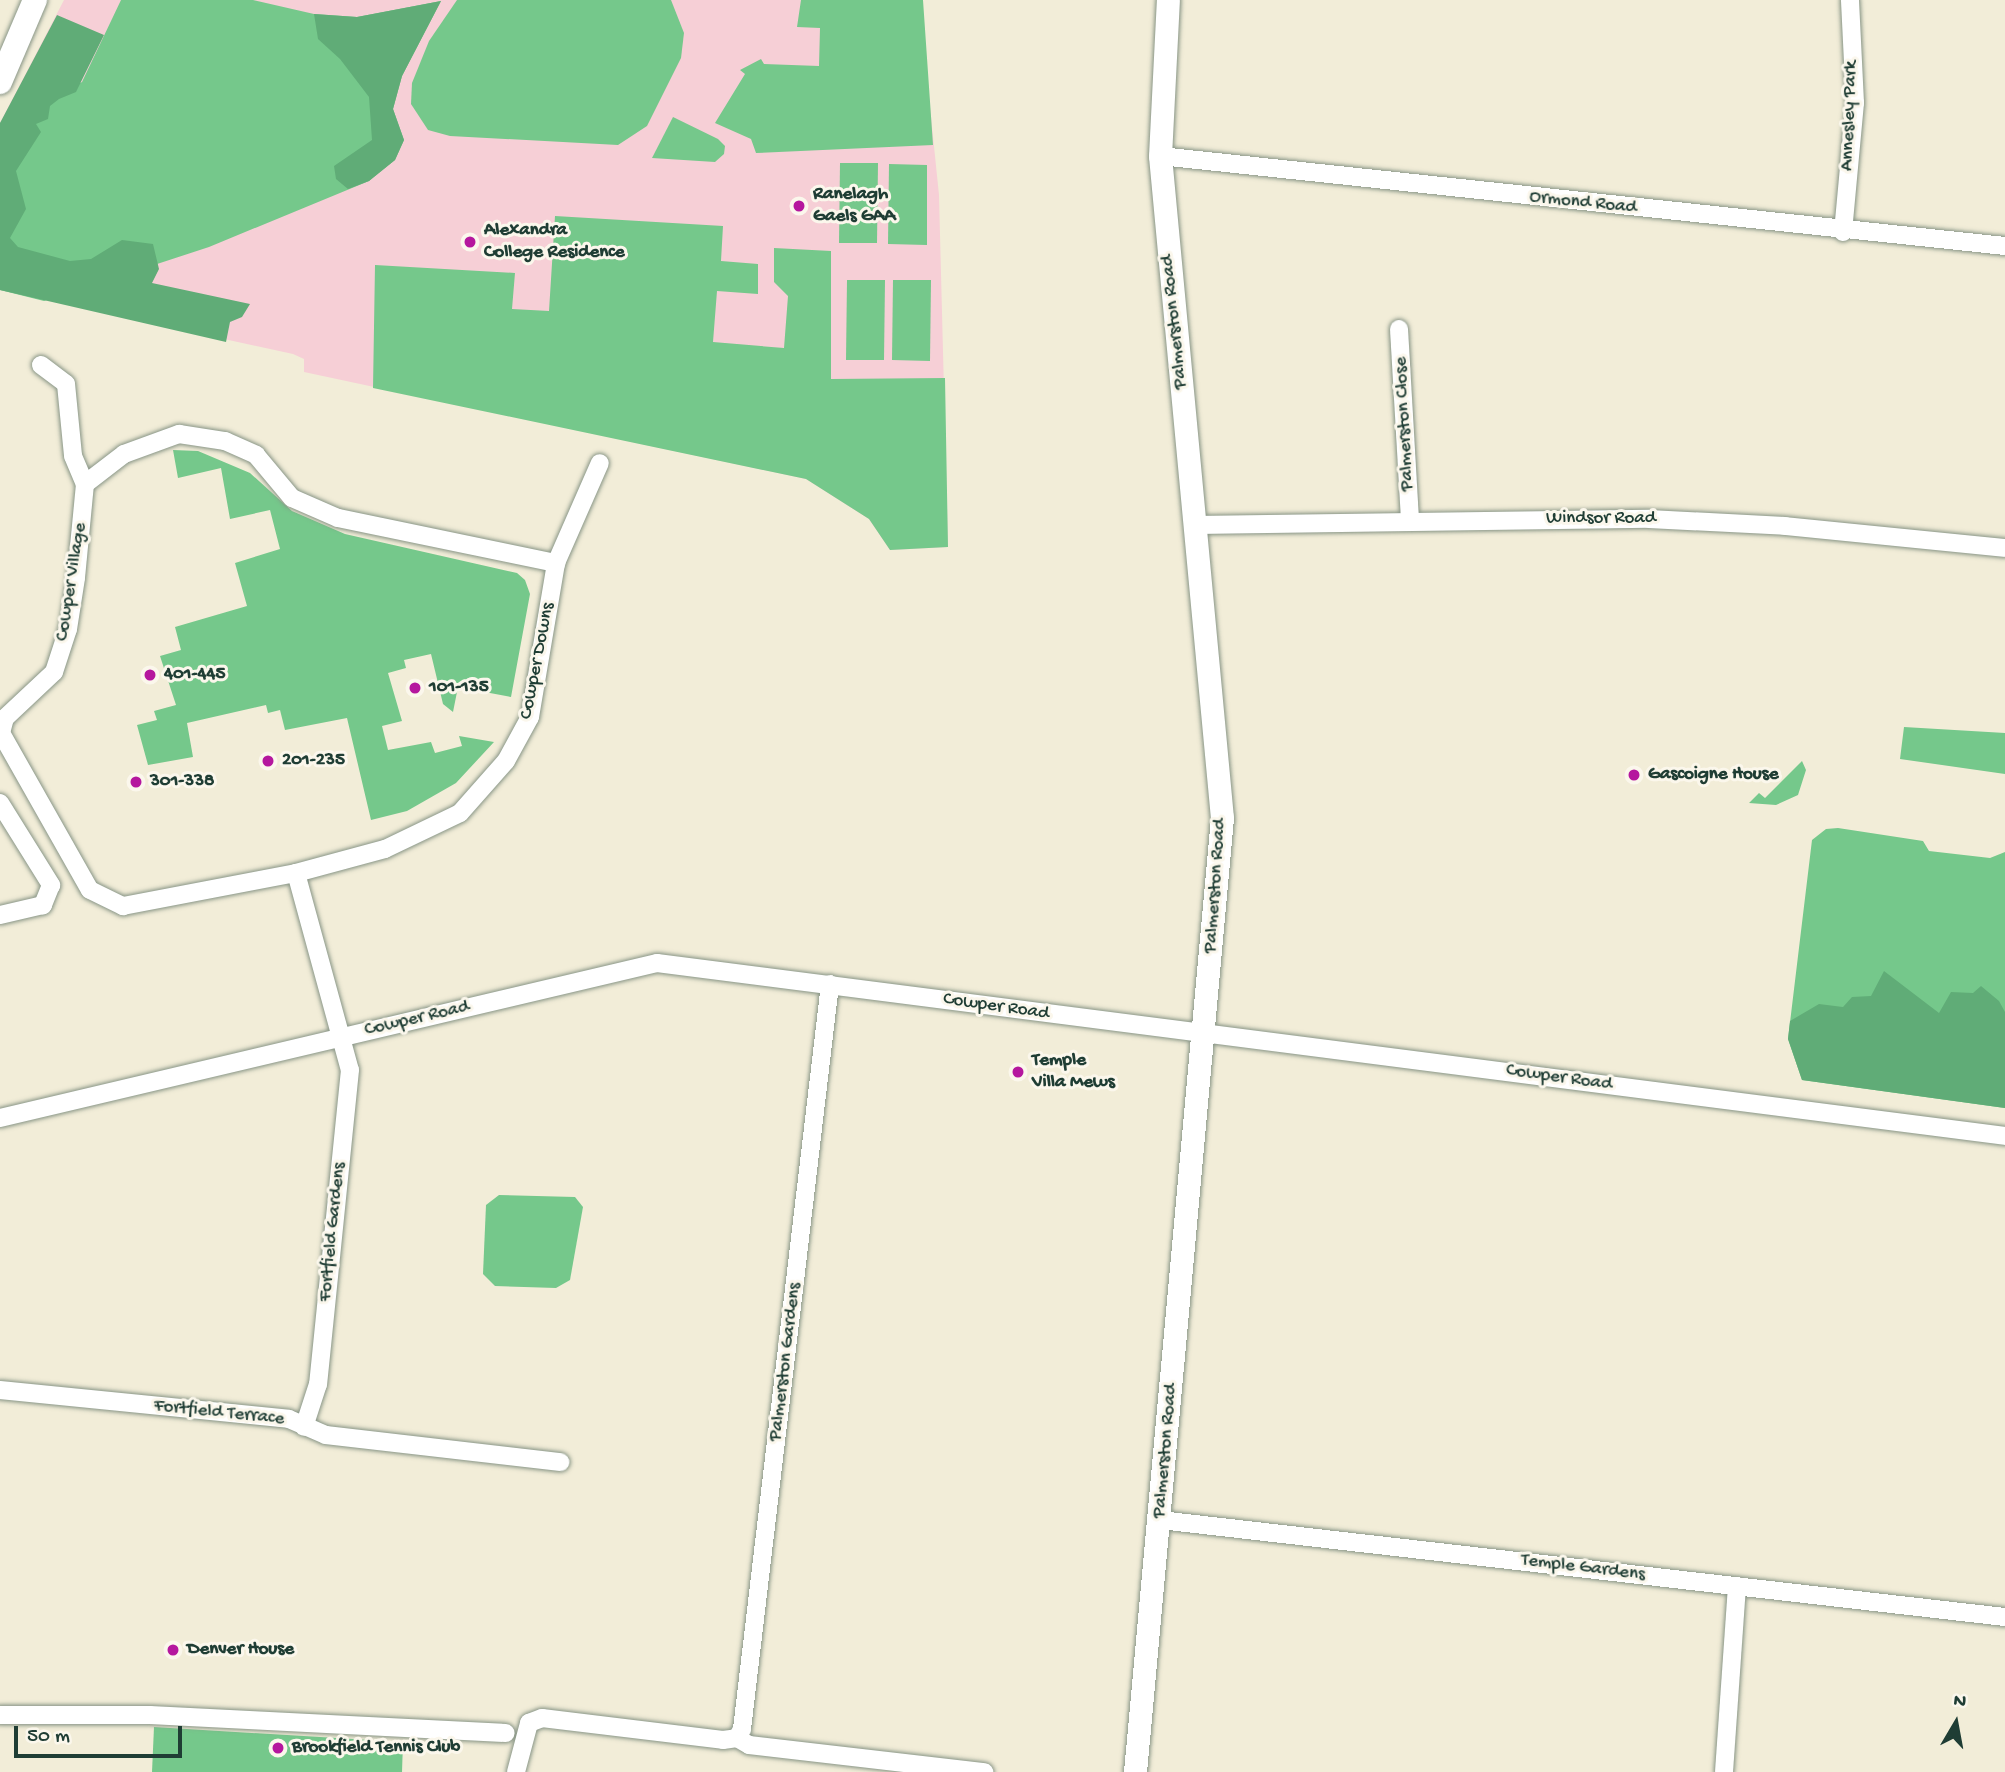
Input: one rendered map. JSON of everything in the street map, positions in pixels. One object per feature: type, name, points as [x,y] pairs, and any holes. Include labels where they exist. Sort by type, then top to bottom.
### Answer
[{"type":"main road","points":[[0,82],[35,0]]},
{"type":"street","name":"Palmerston Road","points":[[1135,1772],[1205,1033],[1222,818],[1160,156],[1168,0]]},
{"type":"street","name":"Annesley Park","points":[[1843,232],[1855,103],[1850,0]]},
{"type":"street","name":"Ormond Road","points":[[1160,156],[1843,232],[2005,246]]},
{"type":"street","name":"Palmerston Close","points":[[1399,329],[1410,519]]},
{"type":"street","name":"Cowper Village","points":[[17,704],[54,672],[68,629],[85,484],[73,456],[65,384],[41,365]]},
{"type":"street","points":[[85,484],[124,454],[179,434],[225,440],[256,455],[292,498],[338,518],[556,563]]},
{"type":"street","name":"Cowper Downs","points":[[17,704],[5,718],[1,733],[90,890],[123,906],[296,873],[419,836],[460,813],[506,761],[530,717],[556,563],[600,463]]},
{"type":"street","name":"Windsor Road","points":[[1195,526],[1410,519],[1649,519],[1786,526],[2005,548]]},
{"type":"street","points":[[0,803],[51,885],[43,905],[0,915]]},
{"type":"street","points":[[296,873],[339,1036]]},
{"type":"street","name":"Cowper Road","points":[[0,1118],[657,963],[2005,1136]]},
{"type":"street","name":"Palmerston Gardens","points":[[737,1738],[744,1716],[831,984]]},
{"type":"street","name":"Fortfield Gardens","points":[[304,1427],[318,1384],[350,1070],[339,1036]]},
{"type":"street","name":"Fortfield Terrace","points":[[0,1390],[289,1419],[326,1435],[560,1462]]},
{"type":"street","name":"Temple Gardens","points":[[1160,1520],[2005,1617]]},
{"type":"street","points":[[1724,1772],[1737,1586]]},
{"type":"street","points":[[0,1715],[150,1715],[506,1733]]},
{"type":"street","points":[[516,1772],[529,1723],[542,1718],[723,1740],[737,1738],[749,1745],[984,1772]]},
{"type":"shaded area","name":"Alexandra College Residence","points":[[64,0],[923,0],[923,39],[939,195],[948,547],[890,550],[869,519],[806,479],[304,372],[304,359],[293,354],[0,290],[0,123]]},
{"type":"green space","points":[[121,0],[253,0],[314,14],[357,17],[441,1],[402,76],[393,109],[404,140],[395,160],[369,181],[209,247],[44,301],[0,290],[0,123],[82,82]]},
{"type":"green space","points":[[457,0],[671,0],[684,33],[681,58],[647,126],[618,145],[450,136],[428,130],[411,104],[412,83],[429,41]]},
{"type":"green space","points":[[801,0],[923,0],[933,145],[756,153],[751,139],[715,123],[745,74],[740,70],[761,59],[764,64],[819,66],[820,28],[797,27]]},
{"type":"green space","points":[[441,1],[402,76],[393,109],[404,140],[395,160],[369,181],[348,189],[336,179],[334,166],[372,140],[369,97],[340,59],[318,39],[314,14],[357,17]]},
{"type":"green space","points":[[57,15],[104,35],[76,92],[50,106],[48,119],[36,124],[41,132],[16,171],[26,209],[10,238],[18,247],[70,261],[91,259],[122,240],[153,244],[159,269],[152,283],[250,304],[242,317],[230,322],[226,342],[0,290],[0,123]]},
{"type":"green space","points":[[673,117],[718,139],[725,146],[724,154],[715,162],[652,158]]},
{"type":"green space","points":[[840,163],[878,163],[877,243],[839,243]]},
{"type":"green space","points":[[889,164],[927,165],[927,245],[888,244]]},
{"type":"green space","points":[[555,216],[723,226],[721,261],[758,264],[758,294],[717,291],[713,342],[784,348],[788,296],[774,282],[774,248],[831,251],[831,379],[945,378],[948,547],[890,550],[869,519],[806,479],[373,388],[375,265],[515,273],[512,309],[549,311]]},
{"type":"green space","points":[[847,280],[885,280],[884,360],[846,360]]},
{"type":"green space","points":[[893,280],[931,280],[930,361],[892,360]]},
{"type":"green space","points":[[173,450],[198,451],[250,473],[292,511],[345,534],[517,573],[525,580],[530,594],[511,697],[458,687],[453,712],[443,704],[431,654],[404,660],[406,668],[388,673],[402,721],[382,726],[388,750],[431,742],[435,753],[462,746],[459,736],[494,742],[456,783],[407,811],[371,820],[347,718],[285,730],[280,710],[268,713],[266,705],[187,723],[193,757],[148,765],[137,725],[157,720],[154,711],[176,705],[160,656],[181,650],[175,627],[247,606],[235,563],[280,549],[270,510],[230,519],[221,468],[178,478]]},
{"type":"green space","points":[[1904,727],[2005,733],[2005,774],[1900,759]]},
{"type":"green space","points":[[1802,761],[1806,770],[1798,795],[1776,805],[1749,803],[1759,793],[1765,798]]},
{"type":"green space","points":[[1838,828],[1923,841],[1929,851],[1990,858],[2005,852],[2005,1108],[1802,1080],[1788,1039],[1812,840],[1826,829]]},
{"type":"green space","points":[[1884,971],[1939,1013],[1951,992],[1973,993],[1981,986],[1999,1001],[2005,1012],[2005,1108],[1802,1080],[1788,1039],[1790,1021],[1819,1004],[1843,1007],[1852,997],[1871,996]]},
{"type":"green space","points":[[499,1195],[575,1197],[583,1207],[570,1280],[556,1288],[495,1286],[483,1274],[486,1205]]},
{"type":"green space","name":"Brookfield Tennis Club","points":[[154,1727],[403,1742],[402,1772],[152,1772]]},
{"type":"place","name":"Ranelagh Gaels GAA","points":[[799,206]]},
{"type":"place","name":"Alexandra College Residence","points":[[470,242]]},
{"type":"place","name":"401-445","points":[[150,675]]},
{"type":"place","name":"101-135","points":[[415,688]]},
{"type":"place","name":"201-235","points":[[268,761]]},
{"type":"place","name":"Gascoigne House","points":[[1634,775]]},
{"type":"place","name":"301-338","points":[[136,782]]},
{"type":"place","name":"Temple Villa Mews","points":[[1018,1072]]},
{"type":"place","name":"Denver House","points":[[173,1650]]},
{"type":"place","name":"Brookfield Tennis Club","points":[[278,1748]]}]
